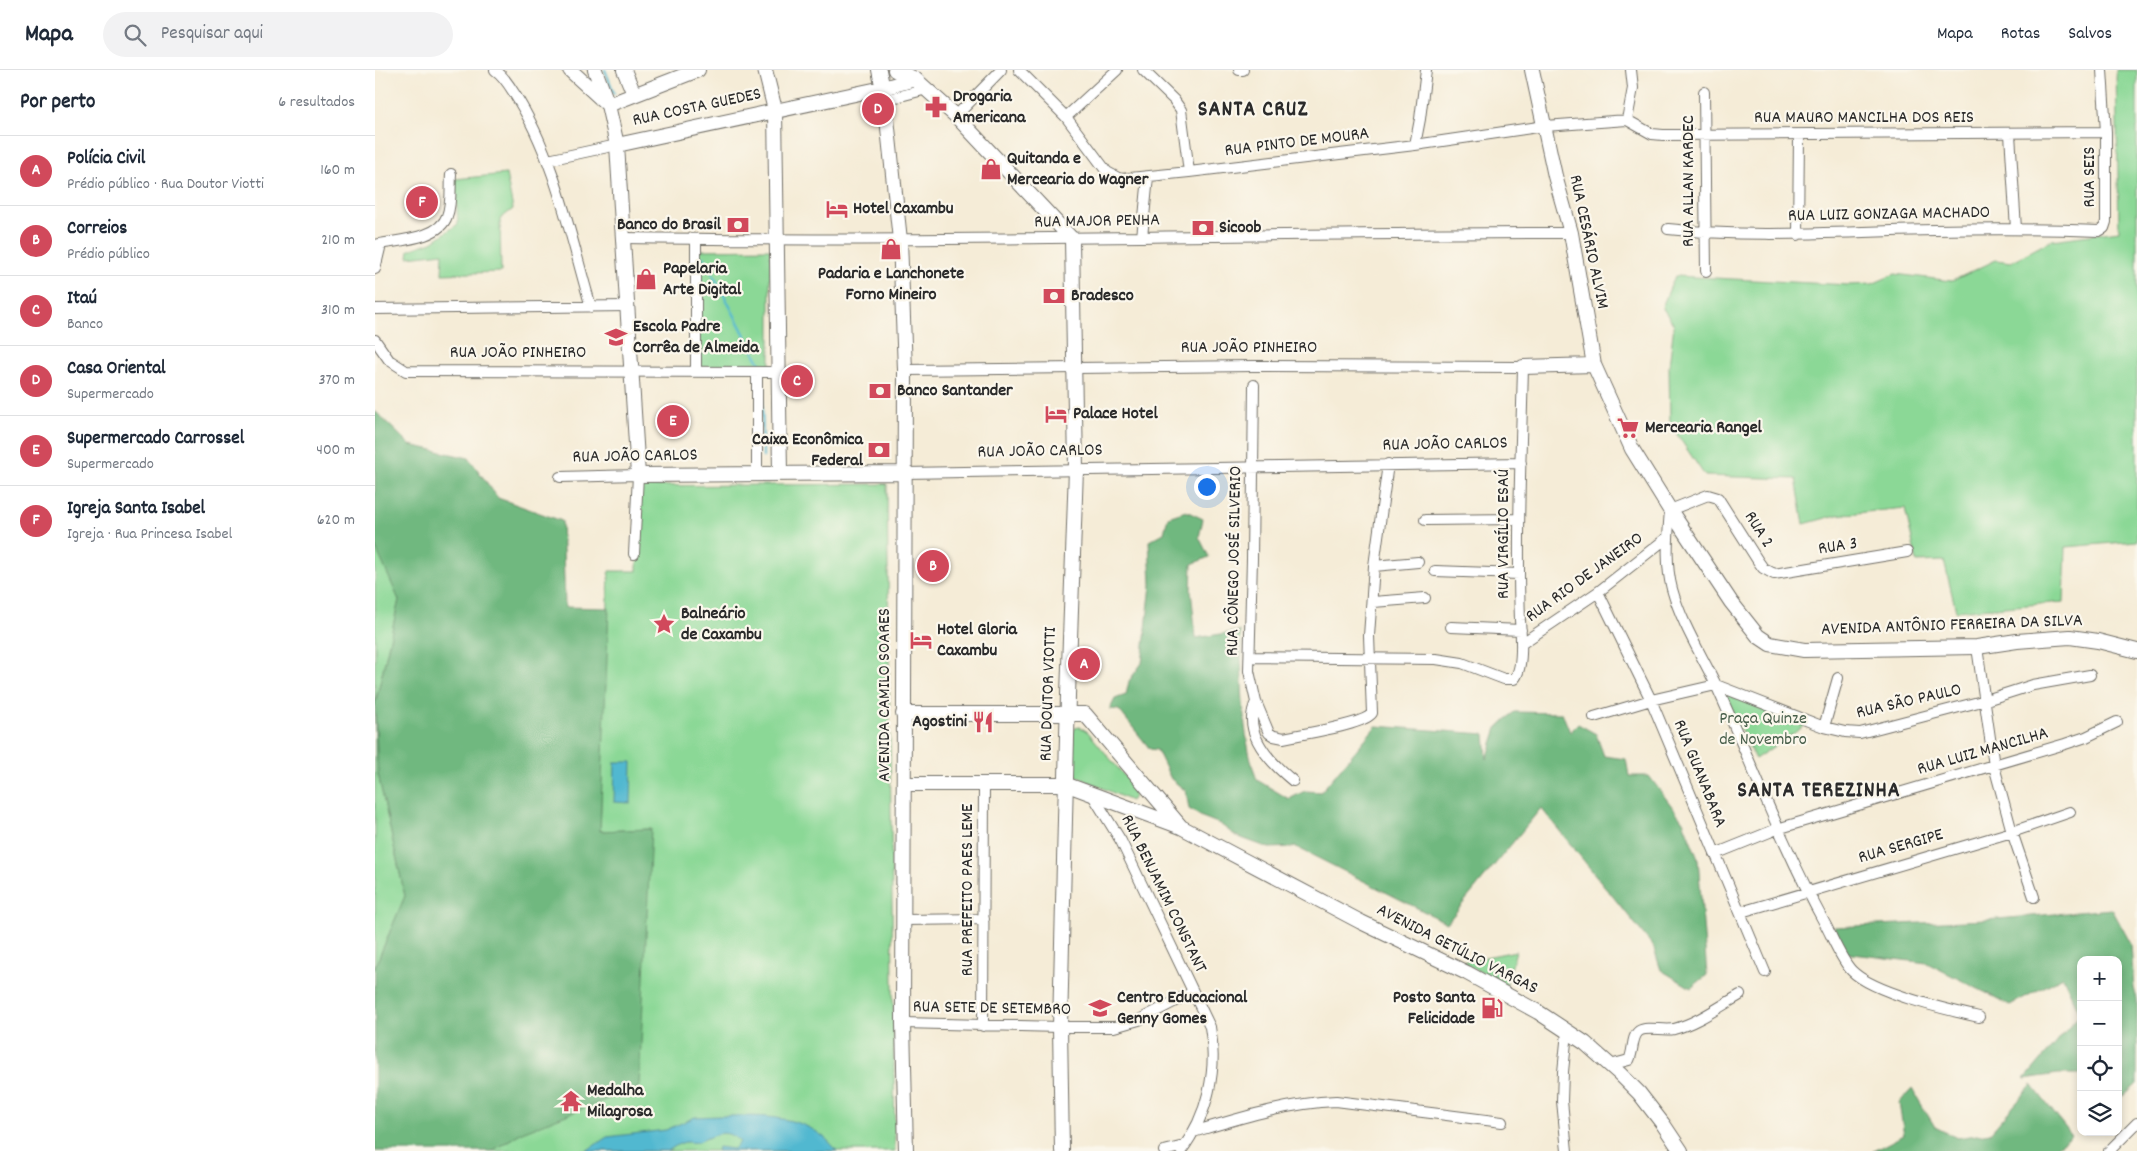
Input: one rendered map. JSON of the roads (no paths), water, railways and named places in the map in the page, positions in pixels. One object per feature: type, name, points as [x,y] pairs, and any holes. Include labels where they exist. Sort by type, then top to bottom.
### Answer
[{"type":"street","points":[[495,70],[503,78],[527,113],[548,160],[591,307]]},
{"type":"street","points":[[570,70],[608,105]]},
{"type":"street","points":[[595,70],[608,105],[617,145],[639,475],[635,554]]},
{"type":"street","points":[[624,70],[635,94]]},
{"type":"street","points":[[608,105],[698,70]]},
{"type":"street","points":[[765,70],[775,110],[779,238],[780,474]]},
{"type":"street","name":"AVENIDA CAMILO SOARES","points":[[879,70],[884,94],[900,240],[905,370],[903,1023],[906,1151]]},
{"type":"street","points":[[895,70],[915,79],[956,116],[1072,239]]},
{"type":"street","points":[[956,116],[1001,70]]},
{"type":"street","name":"RUA PINTO DE MOURA","points":[[1019,70],[1066,117],[1107,172],[1120,178],[1189,172],[1545,126],[1627,120]]},
{"type":"street","points":[[1066,117],[1117,70]]},
{"type":"street","points":[[1143,70],[1168,94],[1181,110],[1189,172]]},
{"type":"street","points":[[1415,144],[1426,70]]},
{"type":"street","name":"RUA CESÁRIO ALVIM","points":[[1532,70],[1555,176],[1571,233],[1594,365]]},
{"type":"street","points":[[1627,120],[1633,88],[1631,70]]},
{"type":"street","name":"RUA SEIS","points":[[2102,70],[2106,132],[2106,222]]},
{"type":"street","name":"RUA COSTA GUEDES","points":[[548,160],[775,110],[884,94],[915,79]]},
{"type":"street","points":[[884,94],[927,89]]},
{"type":"street","name":"RUA ALLAN KARDEC","points":[[1705,92],[1706,271]]},
{"type":"street","name":"RUA MAURO MANCILHA DOS REIS","points":[[1627,120],[1652,134],[1705,136],[2106,132]]},
{"type":"street","points":[[2010,134],[2016,229]]},
{"type":"street","points":[[1798,235],[1799,135]]},
{"type":"street","points":[[375,269],[378,244],[419,237],[433,231],[444,223],[448,215],[451,174]]},
{"type":"street","points":[[1142,237],[1148,176]]},
{"type":"street","name":"RUA LUIZ GONZAGA MACHADO","points":[[1668,229],[1705,233],[1798,235],[2016,229],[2099,230],[2104,228],[2106,222]]},
{"type":"street","name":"RUA MAJOR PENHA","points":[[624,238],[900,240],[1571,233]]},
{"type":"street","points":[[696,239],[696,372]]},
{"type":"street","name":"RUA DOUTOR VIOTTI","points":[[1061,1151],[1060,1028],[1065,784],[1075,469],[1072,239]]},
{"type":"street","points":[[375,309],[628,306]]},
{"type":"street","name":"RUA JOÃO PINHEIRO","points":[[375,340],[389,360],[406,371],[780,372]]},
{"type":"street","name":"RUA JOÃO PINHEIRO","points":[[905,370],[1594,365]]},
{"type":"street","name":"AVENIDA ANTÔNIO FERREIRA DA SILVA","points":[[1594,365],[1632,449],[1670,510],[1749,626],[1758,636],[1770,644],[1804,650],[1977,647],[2026,640],[2070,637],[2137,651]]},
{"type":"street","name":"RUA VIRGÍLIO ESAÚ","points":[[1369,659],[1421,658],[1462,663],[1510,680],[1517,676],[1521,644],[1519,519],[1523,367]]},
{"type":"street","points":[[757,372],[757,474]]},
{"type":"street","name":"RUA CÔNEGO JOSÉ SILVERIO","points":[[1254,386],[1251,684],[1269,734],[1284,738],[1353,723],[1371,716],[1373,708],[1369,659]]},
{"type":"street","name":"RUA JOÃO CARLOS","points":[[560,478],[639,475],[905,473],[1521,462]]},
{"type":"street","points":[[1250,657],[1369,659],[1374,566],[1388,464]]},
{"type":"street","name":"RUA 2","points":[[1670,510],[1708,495],[1718,498],[1763,568],[1774,574]]},
{"type":"street","points":[[1670,510],[1668,570],[1676,601],[1716,685],[1777,830],[1807,891],[1849,967],[1861,978],[1881,988],[1947,1010],[1979,1017]]},
{"type":"street","points":[[1425,520],[1519,519]]},
{"type":"street","name":"RUA RIO DE JANEIRO","points":[[1521,644],[1598,592],[1668,537]]},
{"type":"street","name":"RUA 3","points":[[1774,574],[1907,552]]},
{"type":"street","points":[[1374,566],[1418,562]]},
{"type":"street","points":[[1435,572],[1519,574]]},
{"type":"street","name":"RUA GUANABARA","points":[[1598,592],[1651,700],[1765,972]]},
{"type":"street","points":[[1373,602],[1425,598]]},
{"type":"street","points":[[1451,627],[1521,630]]},
{"type":"street","points":[[1977,647],[1986,700],[1993,766],[2012,832],[2034,897]]},
{"type":"street","name":"RUA SÃO PAULO","points":[[1716,685],[1824,727],[1845,732],[1874,730],[1986,700],[2033,685],[2090,675]]},
{"type":"street","points":[[1824,727],[1838,678]]},
{"type":"street","points":[[1594,717],[1651,700],[1716,685]]},
{"type":"street","points":[[1068,695],[1181,827]]},
{"type":"street","points":[[1256,702],[1251,718],[1259,744],[1273,764],[1293,781]]},
{"type":"street","points":[[903,714],[1085,714]]},
{"type":"street","name":"RUA LUIZ MANCILHA","points":[[1715,854],[1777,830],[2079,740],[2117,722]]},
{"type":"street","points":[[904,784],[1065,784],[1181,827]]},
{"type":"street","name":"RUA PREFEITO PAES LEME","points":[[983,1026],[984,785]]},
{"type":"street","points":[[1135,810],[1145,803],[1150,791]]},
{"type":"street","name":"RUA BENJAMIM CONSTANT","points":[[1092,794],[1121,841],[1210,1027],[1213,1056],[1211,1084],[1203,1112],[1183,1149]]},
{"type":"street","name":"RUA SERGIPE","points":[[1741,912],[2012,832],[2069,812]]},
{"type":"street","name":"AVENIDA GETÚLIO VARGAS","points":[[1181,827],[1361,922],[1467,973],[1538,1012],[1585,1043],[1639,1093],[1681,1151]]},
{"type":"street","points":[[903,920],[984,919]]},
{"type":"street","name":"RUA SETE DE SETEMBRO","points":[[903,1023],[1060,1028],[1096,1028],[1125,1025],[1139,1020],[1193,992]]},
{"type":"street","points":[[1610,1065],[1629,1060],[1635,1036],[1643,1029],[1673,1029],[1684,1026],[1739,995]]},
{"type":"street","points":[[1567,1032],[1562,1101],[1567,1151]]},
{"type":"street","points":[[1193,1132],[1284,1107],[1308,1102],[1327,1101],[1502,1122]]},
{"type":"street","points":[[2109,1151],[2137,1123]]},
{"type":"street","points":[[1163,1151],[1183,1149]]},
{"type":"water","points":[[615,762],[632,762],[631,803],[614,802]]},
{"type":"water","points":[[695,1117],[768,1117],[799,1123],[826,1139],[837,1151],[717,1151],[718,1147],[734,1149],[740,1142],[735,1137],[724,1133],[698,1142],[686,1142],[668,1151],[586,1151],[607,1137],[666,1130]]},
{"type":"waterway","points":[[605,70],[614,93]]},
{"type":"waterway","points":[[704,257],[760,364]]},
{"type":"waterway","points":[[762,386],[763,457]]},
{"type":"place","name":"Drogaria Americana","points":[[936,107]]},
{"type":"place","name":"Casa Oriental","points":[[878,109]]},
{"type":"place","name":"Quitanda e Mercearia do Wagner","points":[[991,169]]},
{"type":"place","name":"Igreja Santa Isabel","points":[[422,202]]},
{"type":"place","name":"Hotel Caxambu","points":[[837,209]]},
{"type":"place","name":"Banco do Brasil","points":[[738,225]]},
{"type":"place","name":"Sicoob","points":[[1203,228]]},
{"type":"place","name":"Padaria e Lanchonete Forno Mineiro","points":[[891,249]]},
{"type":"place","name":"Papelaria Arte Digital","points":[[646,279]]},
{"type":"place","name":"Bradesco","points":[[1054,296]]},
{"type":"place","name":"Escola Padre Corrêa de Almeida","points":[[616,337]]},
{"type":"place","name":"Itaú","points":[[797,381]]},
{"type":"place","name":"Banco Santander","points":[[880,391]]},
{"type":"place","name":"Palace Hotel","points":[[1056,414]]},
{"type":"place","name":"Supermercado Carrossel","points":[[673,421]]},
{"type":"place","name":"Mercearia Rangel","points":[[1628,428]]},
{"type":"place","name":"Caixa Econômica Federal","points":[[879,450]]},
{"type":"place","name":"Correios","points":[[933,566]]},
{"type":"place","name":"Balneário de Caxambu","points":[[664,624]]},
{"type":"place","name":"Hotel Gloria Caxambu","points":[[921,640]]},
{"type":"place","name":"Polícia Civil","points":[[1084,664]]},
{"type":"place","name":"Agostini","points":[[983,722]]},
{"type":"place","name":"Centro Educacional Genny Gomes","points":[[1100,1008]]},
{"type":"place","name":"Posto Santa Felicidade","points":[[1492,1008]]},
{"type":"place","name":"Medalha Milagrosa","points":[[571,1101]]},
{"type":"district","name":"SANTA CRUZ","points":[[1253,110]]},
{"type":"district","name":"SANTA TEREZINHA","points":[[1819,791]]},
{"type":"park label","name":"Praça Quinze de Novembro","points":[[1763,730]]}]
